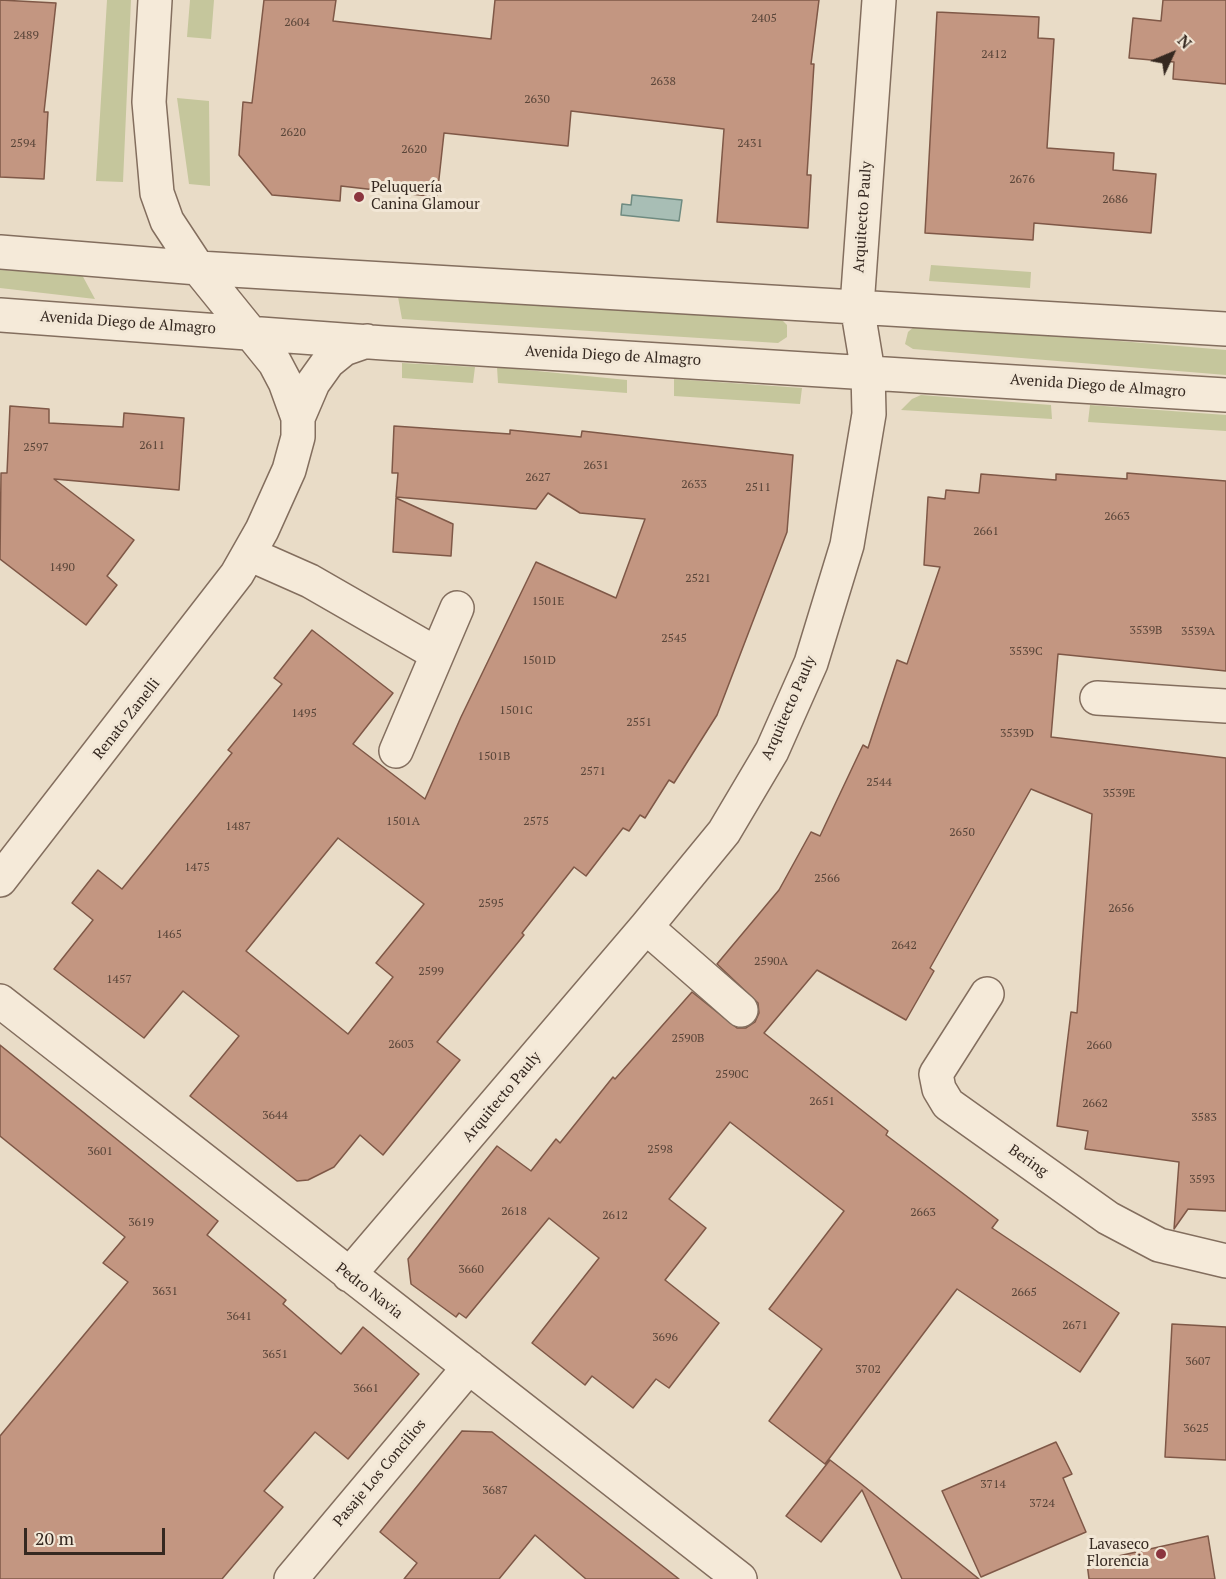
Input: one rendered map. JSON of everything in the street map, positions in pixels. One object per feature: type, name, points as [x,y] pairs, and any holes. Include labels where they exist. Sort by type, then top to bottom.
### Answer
[{"type":"street","name":"Renato Zanelli","points":[[0,880],[136,708],[237,574],[289,470],[298,437],[298,418],[285,382],[275,363],[198,268],[167,221],[157,193],[149,102],[155,0]]},
{"type":"street","name":"Arquitecto Pauly","points":[[349,1275],[646,927],[724,832],[772,751],[811,663],[847,545],[868,423],[868,372],[857,306],[879,0]]},
{"type":"street","points":[[0,252],[198,268],[1226,330]]},
{"type":"street","name":"Avenida Diego de Almagro","points":[[0,315],[368,341],[1226,394]]},
{"type":"street","points":[[298,418],[313,383],[328,362],[344,349],[368,341]]},
{"type":"street","points":[[249,554],[310,581],[437,654]]},
{"type":"street","points":[[396,751],[457,608]]},
{"type":"street","points":[[1097,698],[1226,706]]},
{"type":"street","points":[[646,927],[741,1010]]},
{"type":"street","name":"Bering","points":[[987,994],[936,1074],[939,1089],[948,1104],[1108,1218],[1159,1245],[1226,1261]]},
{"type":"street","name":"Pedro Navia","points":[[0,1001],[740,1579]]},
{"type":"street","name":"Pasaje Los Concilios","points":[[291,1579],[469,1367]]},
{"type":"green space","points":[[107,0],[131,0],[123,182],[96,181]]},
{"type":"green space","points":[[190,0],[214,0],[211,39],[187,37]]},
{"type":"green space","points":[[177,98],[209,101],[210,186],[189,184]]},
{"type":"green space","points":[[931,265],[1031,272],[1030,288],[929,281]]},
{"type":"green space","points":[[0,270],[81,273],[95,299],[0,288]]},
{"type":"green space","points":[[398,297],[779,317],[787,325],[787,337],[778,343],[402,319]]},
{"type":"green space","points":[[917,324],[1226,350],[1226,375],[913,349],[905,344],[908,332]]},
{"type":"green space","points":[[402,363],[475,367],[473,383],[402,378]]},
{"type":"green space","points":[[497,367],[627,380],[627,393],[498,383]]},
{"type":"green space","points":[[674,379],[802,388],[800,404],[674,396]]},
{"type":"green space","points":[[921,395],[1051,405],[1052,419],[901,410],[912,399]]},
{"type":"green space","points":[[1090,405],[1226,415],[1226,431],[1088,422]]},
{"type":"shaded area","points":[[632,195],[682,200],[679,221],[621,215],[622,204],[631,205]]},
{"type":"building","points":[[0,0],[56,3],[44,112],[48,112],[44,179],[0,177]]},
{"type":"building","points":[[264,0],[336,0],[333,21],[491,39],[495,0],[819,0],[811,64],[814,64],[807,175],[811,175],[808,228],[717,222],[724,129],[571,111],[568,146],[444,133],[437,197],[341,186],[340,201],[272,195],[239,155],[243,102],[252,103]]},
{"type":"building","points":[[1163,0],[1226,0],[1226,84],[1173,79],[1174,62],[1129,58],[1133,18],[1161,21]]},
{"type":"building","points":[[937,12],[1039,17],[1038,38],[1054,39],[1047,148],[1114,153],[1113,170],[1156,174],[1151,233],[1034,223],[1033,240],[925,233]]},
{"type":"building","points":[[10,406],[49,409],[49,423],[123,427],[124,413],[184,418],[179,490],[54,479],[134,540],[107,576],[117,585],[86,625],[0,559],[1,473],[7,473]]},
{"type":"building","points":[[394,426],[510,434],[510,430],[581,437],[582,431],[793,455],[787,532],[717,715],[674,783],[669,780],[645,818],[640,815],[629,831],[623,828],[586,876],[574,867],[522,933],[524,935],[437,1042],[460,1060],[383,1155],[360,1135],[334,1167],[308,1180],[297,1181],[190,1096],[239,1036],[183,991],[144,1038],[54,969],[93,920],[72,903],[98,870],[122,889],[232,753],[228,750],[282,684],[274,678],[312,630],[393,693],[353,744],[425,799],[461,717],[536,562],[616,598],[645,519],[580,513],[548,493],[536,509],[396,497],[398,473],[392,473]],"holes":[[[338,838],[424,904],[376,963],[393,977],[348,1034],[246,951]]]},
{"type":"building","points":[[1127,473],[1226,481],[1226,671],[1058,654],[1051,737],[1226,758],[1226,1211],[1188,1209],[1174,1229],[1179,1162],[1085,1149],[1088,1131],[1057,1126],[1071,1012],[1077,1013],[1092,814],[1031,789],[930,968],[934,971],[906,1020],[817,970],[764,1033],[888,1131],[886,1135],[998,1220],[992,1228],[1119,1313],[1080,1372],[957,1289],[825,1464],[769,1421],[822,1349],[769,1309],[844,1211],[730,1122],[669,1199],[706,1228],[665,1280],[719,1323],[669,1388],[656,1379],[633,1408],[592,1376],[585,1385],[532,1343],[599,1258],[549,1218],[466,1318],[459,1313],[456,1317],[411,1284],[408,1259],[497,1146],[531,1171],[556,1139],[560,1143],[613,1077],[615,1079],[692,992],[737,1028],[746,1028],[755,1022],[759,1013],[758,1003],[717,964],[779,890],[811,832],[820,836],[863,745],[868,748],[897,660],[907,664],[940,567],[924,565],[928,497],[945,499],[946,490],[979,493],[981,474],[1056,480],[1056,474],[1127,479]]},
{"type":"building","points":[[396,498],[453,524],[451,556],[393,552]]},
{"type":"building","points":[[0,1045],[218,1221],[207,1235],[286,1300],[283,1304],[341,1354],[363,1327],[419,1374],[348,1459],[315,1432],[264,1491],[283,1507],[222,1579],[0,1579],[0,1436],[128,1282],[103,1263],[125,1237],[0,1136]]},
{"type":"building","points":[[1172,1324],[1226,1327],[1226,1460],[1165,1457]]},
{"type":"building","points":[[462,1431],[492,1432],[679,1579],[586,1579],[535,1535],[499,1579],[404,1579],[417,1563],[380,1532]]},
{"type":"building","points":[[1056,1442],[1072,1474],[1063,1478],[1086,1532],[981,1577],[942,1491]]},
{"type":"building","points":[[830,1460],[979,1579],[902,1579],[862,1490],[821,1542],[786,1516]]},
{"type":"building","points":[[1208,1536],[1215,1579],[1089,1579],[1087,1563]]},
{"type":"place","name":"Peluquería Canina Glamour","points":[[359,197]]},
{"type":"place","name":"Lavaseco Florencia","points":[[1161,1554]]}]
